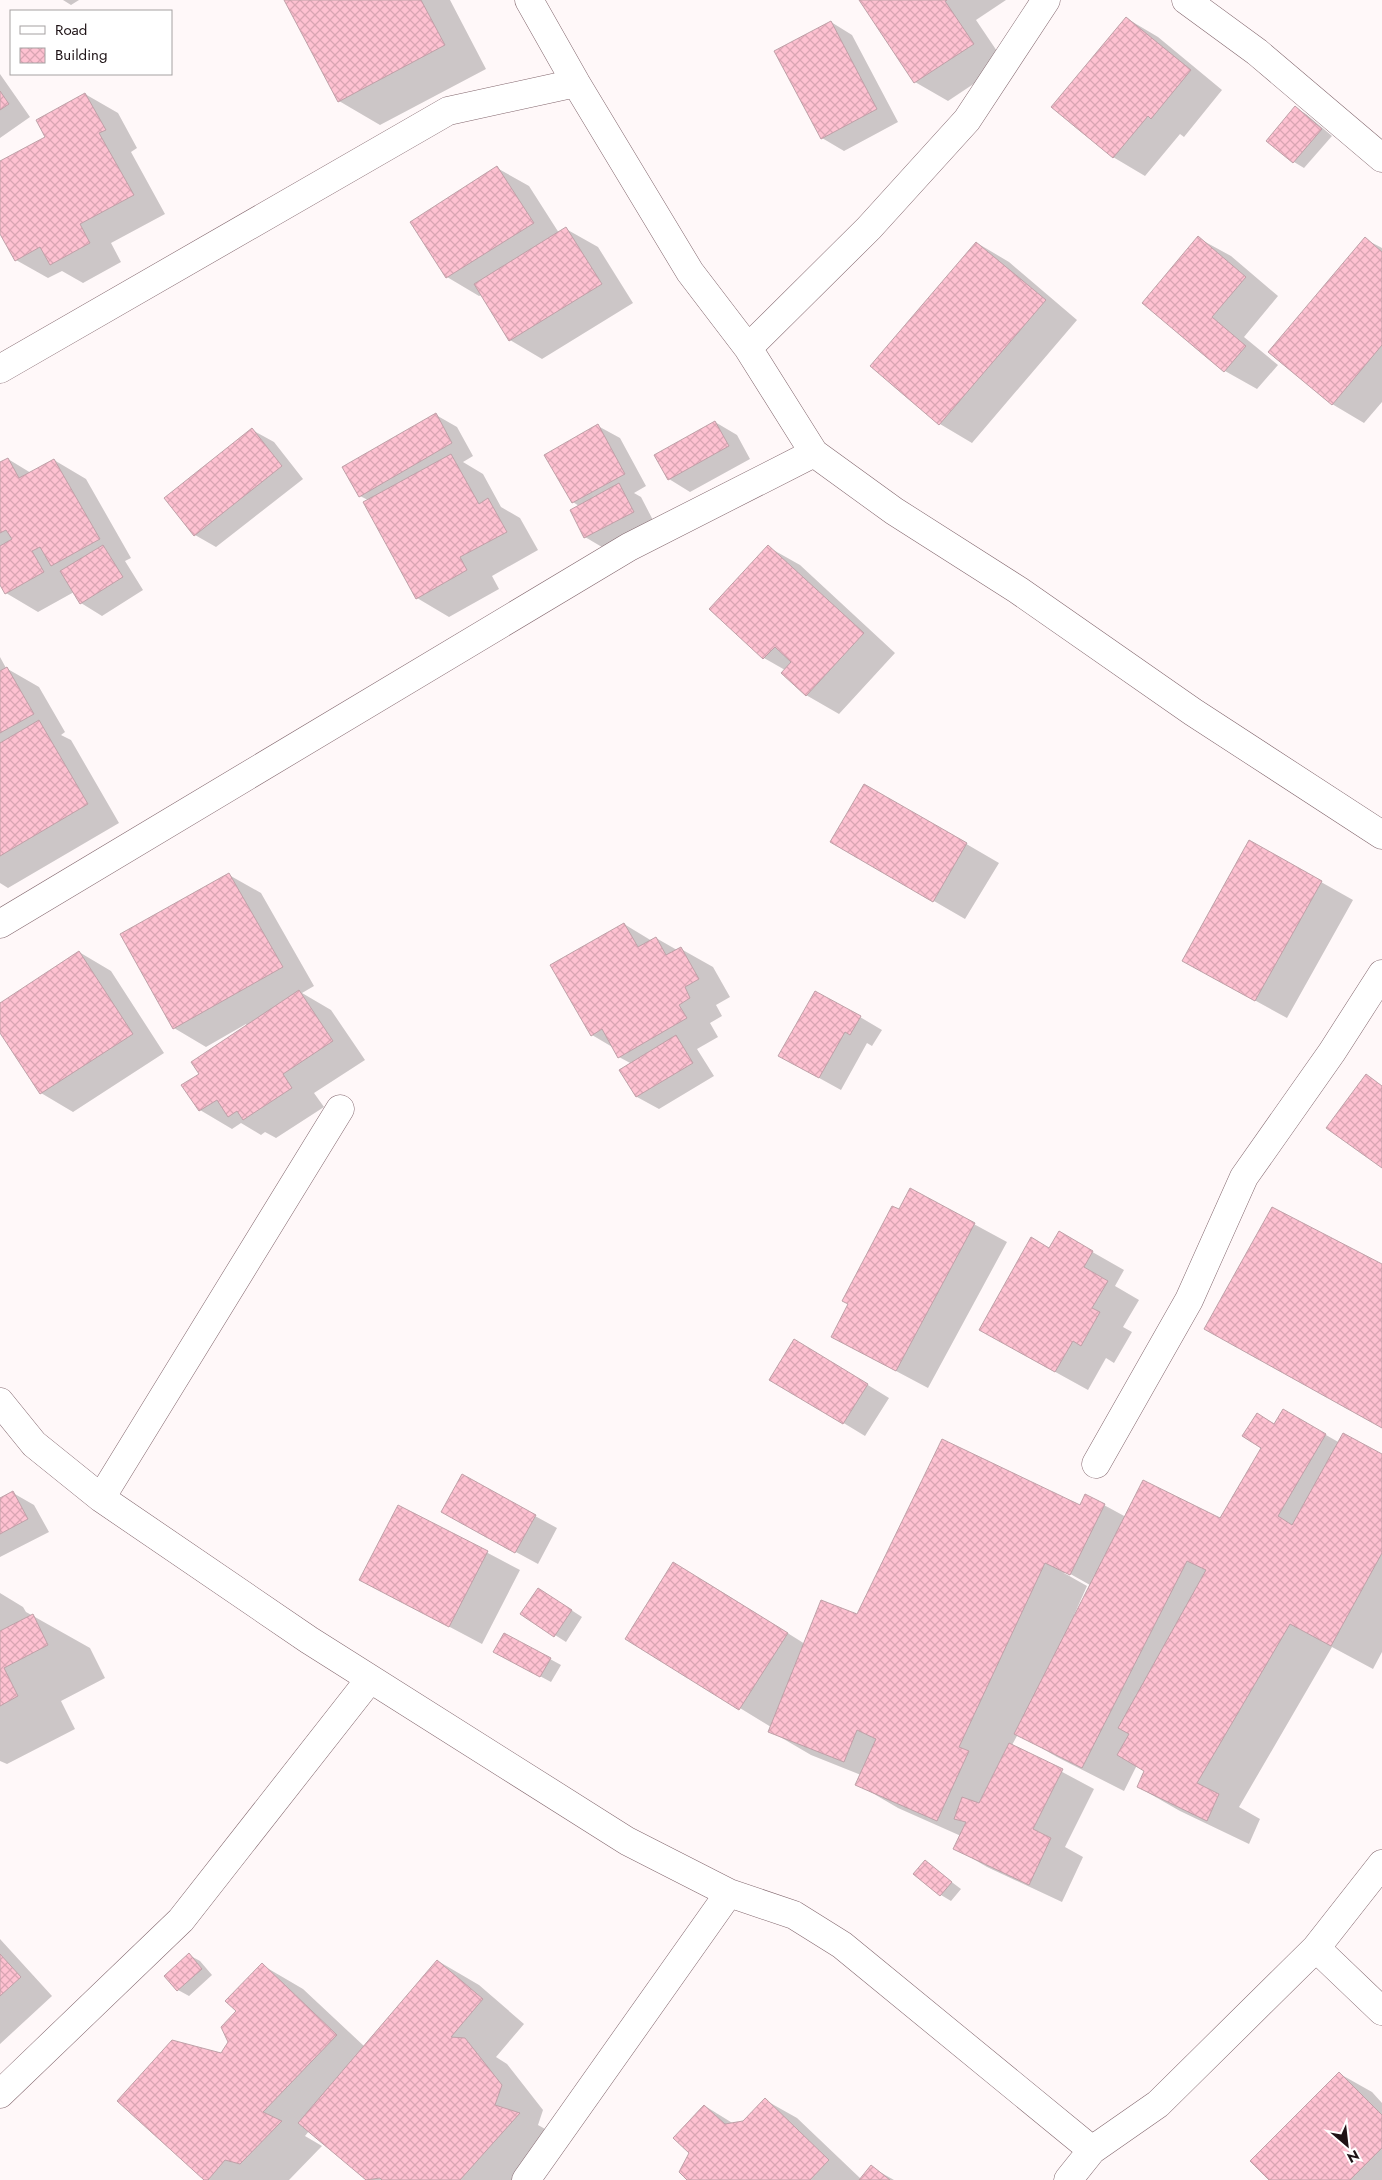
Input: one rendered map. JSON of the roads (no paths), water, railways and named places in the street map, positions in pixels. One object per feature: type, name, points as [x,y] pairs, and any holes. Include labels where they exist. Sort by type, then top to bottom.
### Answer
[{"type":"street","points":[[529,0],[576,83],[690,272],[748,348],[814,453],[894,511],[1018,590],[1193,712],[1382,835]]},
{"type":"street","points":[[748,348],[869,228],[966,120],[1046,0]]},
{"type":"street","points":[[1186,0],[1257,52],[1382,158]]},
{"type":"street","points":[[0,369],[448,111],[576,83]]},
{"type":"street","points":[[0,924],[629,547],[814,453]]},
{"type":"street","points":[[1096,1464],[1189,1300],[1244,1177],[1332,1052],[1382,974]]},
{"type":"street","points":[[101,1498],[340,1109]]},
{"type":"street","points":[[0,1402],[34,1444],[101,1498],[309,1640],[627,1841],[729,1893],[794,1915],[842,1945],[1092,2150]]},
{"type":"street","points":[[0,2094],[181,1920],[370,1679]]},
{"type":"street","points":[[1068,2180],[1092,2150],[1158,2104],[1316,1948],[1382,1864]]},
{"type":"street","points":[[526,2180],[729,1893]]},
{"type":"street","points":[[1316,1948],[1382,2011]]}]
